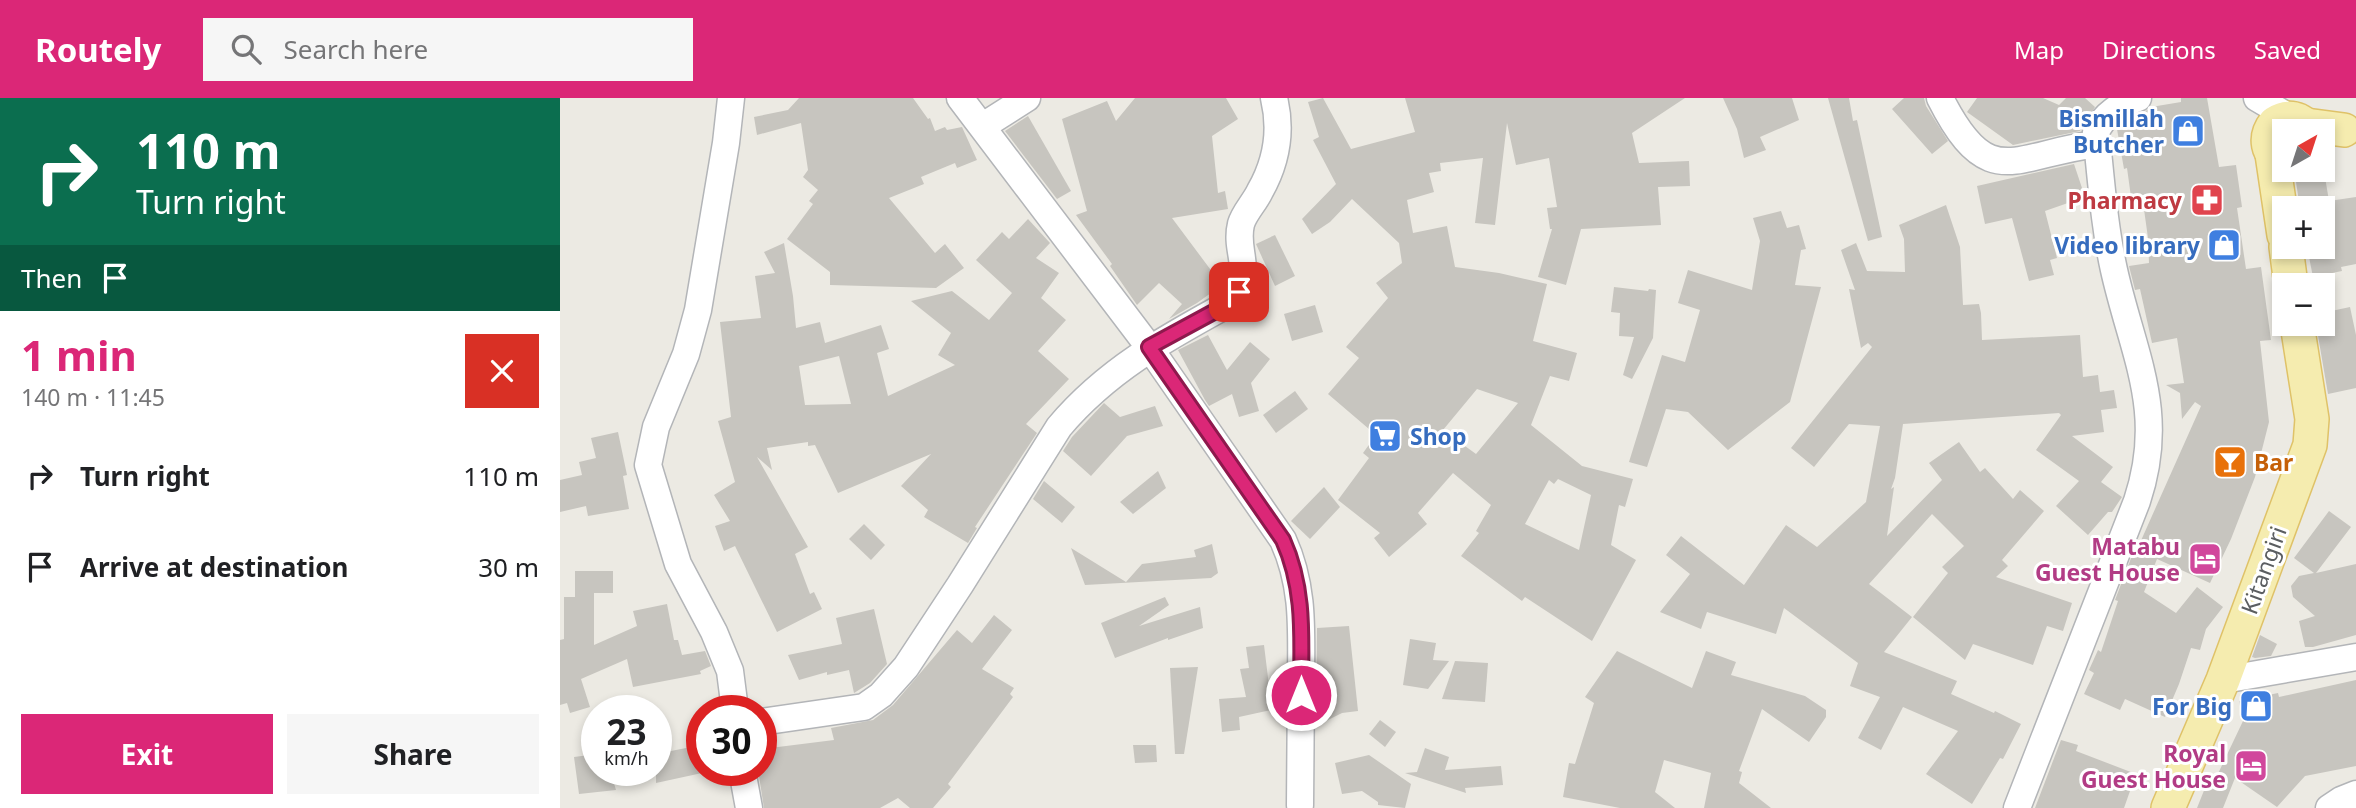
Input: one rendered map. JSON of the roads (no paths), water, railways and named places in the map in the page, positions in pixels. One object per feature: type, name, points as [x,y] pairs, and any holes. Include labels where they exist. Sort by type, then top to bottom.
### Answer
[{"type":"main road","name":"Kitangiri","points":[[2168,808],[2223,680],[2310,445],[2312,419],[2299,336]]},
{"type":"street","points":[[731,98],[698,310],[686,354],[656,427],[648,465],[678,564],[714,632],[730,671],[733,695]]},
{"type":"street","points":[[960,98],[1149,347],[1283,540],[1293,563],[1299,588],[1300,805]]},
{"type":"street","points":[[983,126],[1027,98]]},
{"type":"street","points":[[777,720],[864,707],[881,695],[906,667],[953,597],[1059,426],[1078,404],[1149,347],[1232,302],[1239,292],[1244,275],[1240,238],[1242,222],[1274,161],[1278,140],[1277,112],[1273,98]]},
{"type":"street","points":[[1940,98],[1970,144],[1985,156],[1998,161],[2011,163],[2097,144]]},
{"type":"street","points":[[2017,808],[2137,501],[2147,464],[2148,396],[2114,270],[2096,132],[2101,121],[2121,105],[2138,98]]},
{"type":"street","points":[[2256,98],[2281,119]]},
{"type":"street","points":[[2223,680],[2356,657]]},
{"type":"street","points":[[744,786],[749,808]]},
{"type":"street","points":[[2329,808],[2356,794]]},
{"type":"place","name":"Bismillah Butcher","points":[[2188,131]]},
{"type":"place","name":"Pharmacy","points":[[2207,200]]},
{"type":"place","name":"Video library","points":[[2224,245]]},
{"type":"place","name":"Shop","points":[[1385,436]]},
{"type":"place","name":"Bar","points":[[2230,462]]},
{"type":"place","name":"Matabu Guest House","points":[[2205,559]]},
{"type":"place","name":"For Big","points":[[2256,706]]},
{"type":"place","name":"Royal Guest House","points":[[2251,766]]}]
